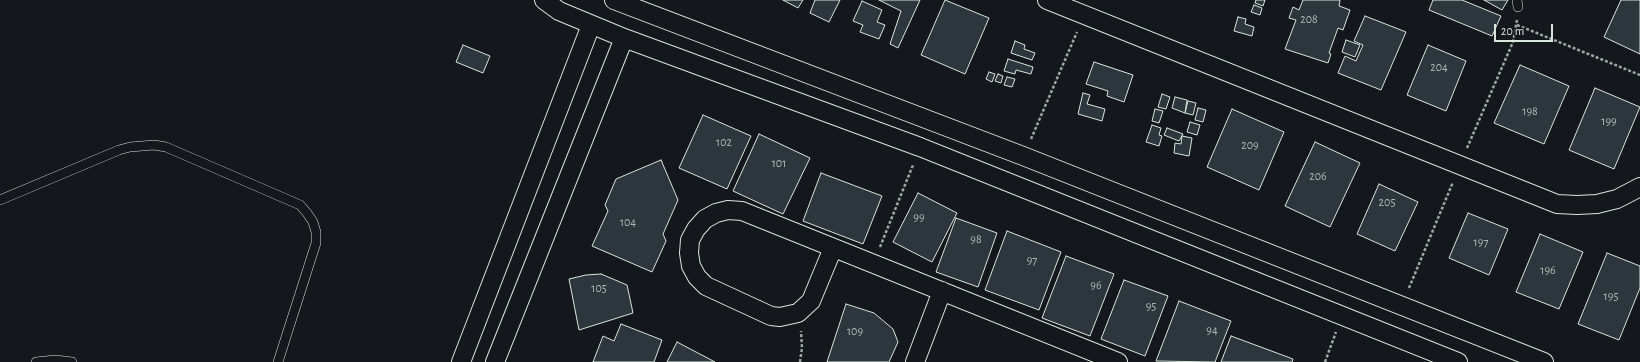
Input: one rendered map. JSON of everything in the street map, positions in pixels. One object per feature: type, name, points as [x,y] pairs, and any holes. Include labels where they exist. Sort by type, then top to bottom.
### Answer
[{"type":"street","points":[[544,0],[559,11],[591,25],[920,147],[1458,362]]},
{"type":"street","points":[[614,0],[1023,156],[1544,362]]},
{"type":"street","points":[[1047,0],[1557,204],[1597,204],[1616,199],[1640,187]]},
{"type":"street","points":[[461,362],[591,25]]},
{"type":"street","points":[[495,362],[624,38]]},
{"type":"street","points":[[821,111],[832,84]]},
{"type":"street","points":[[833,248],[811,301],[798,313],[780,317],[771,316],[706,286],[697,277],[691,266],[689,253],[690,240],[696,229],[705,219],[716,213],[728,210],[742,211],[1118,362]]},
{"type":"street","points":[[915,362],[942,291]]},
{"type":"lane","points":[[0,200],[130,146],[154,145],[166,147],[300,205],[313,222],[316,232],[316,243],[278,362]]},
{"type":"lane","points":[[36,362],[55,360],[72,362]]},
{"type":"path","points":[[1023,156],[1085,15]]},
{"type":"path","points":[[1517,25],[1640,75]]},
{"type":"path","points":[[873,264],[920,147]]},
{"type":"path","points":[[798,313],[802,348],[800,362]]},
{"type":"path","points":[[1325,362],[1342,316]]},
{"type":"building","points":[[783,0],[803,0],[798,8]]},
{"type":"building","points":[[815,0],[840,0],[829,22],[810,13]]},
{"type":"building","points":[[879,0],[920,0],[898,48],[890,44],[901,11]]},
{"type":"building","points":[[945,0],[989,18],[965,74],[921,55]]},
{"type":"building","points":[[1256,0],[1265,0],[1263,6],[1255,3]]},
{"type":"building","points":[[1303,0],[1340,0],[1339,6],[1350,10],[1343,30],[1338,28],[1329,53],[1331,54],[1328,63],[1285,49],[1296,20],[1289,18],[1293,7],[1299,10]]},
{"type":"building","points":[[1433,0],[1462,0],[1501,16],[1492,36],[1429,10]]},
{"type":"building","points":[[1484,0],[1508,0],[1502,10]]},
{"type":"building","points":[[1621,0],[1640,0],[1640,54],[1604,37]]},
{"type":"building","points":[[862,1],[882,10],[877,22],[885,25],[879,39],[860,32],[863,25],[853,21]]},
{"type":"building","points":[[1254,5],[1262,8],[1260,15],[1251,12]]},
{"type":"building","points":[[1365,16],[1406,32],[1381,90],[1338,73],[1345,56],[1356,61],[1363,45],[1354,41]]},
{"type":"building","points":[[1238,17],[1246,19],[1245,24],[1254,27],[1252,36],[1234,31]]},
{"type":"building","points":[[1346,40],[1360,45],[1355,57],[1342,52]]},
{"type":"building","points":[[1015,41],[1025,45],[1024,49],[1035,53],[1032,60],[1011,53]]},
{"type":"building","points":[[463,45],[490,56],[483,73],[456,62]]},
{"type":"building","points":[[1428,45],[1466,61],[1446,111],[1407,95]]},
{"type":"building","points":[[1008,59],[1033,67],[1031,74],[1016,70],[1015,74],[1004,71]]},
{"type":"building","points":[[1094,62],[1133,75],[1124,102],[1107,96],[1108,91],[1086,84]]},
{"type":"building","points":[[1520,65],[1569,86],[1544,144],[1494,123]]},
{"type":"building","points":[[989,72],[995,74],[992,82],[986,79]]},
{"type":"building","points":[[998,74],[1003,76],[1001,83],[995,81]]},
{"type":"building","points":[[1007,77],[1015,79],[1012,87],[1004,85]]},
{"type":"building","points":[[1595,88],[1640,107],[1614,169],[1569,150]]},
{"type":"building","points":[[1083,93],[1090,95],[1087,104],[1105,109],[1102,121],[1078,114]]},
{"type":"building","points":[[1162,94],[1170,97],[1166,109],[1158,107]]},
{"type":"building","points":[[1175,97],[1187,100],[1185,113],[1172,108]]},
{"type":"building","points":[[1188,101],[1196,103],[1193,115],[1185,113]]},
{"type":"building","points":[[1198,108],[1206,110],[1203,122],[1195,120]]},
{"type":"building","points":[[1155,109],[1163,111],[1159,123],[1152,121]]},
{"type":"building","points":[[1232,109],[1284,132],[1259,190],[1207,167]]},
{"type":"building","points":[[703,115],[751,136],[727,189],[679,168]]},
{"type":"building","points":[[1190,122],[1200,125],[1197,135],[1187,132]]},
{"type":"building","points":[[1152,125],[1161,128],[1159,135],[1162,136],[1159,146],[1146,142]]},
{"type":"building","points":[[1167,128],[1183,134],[1179,141],[1164,135]]},
{"type":"building","points":[[759,134],[810,158],[783,214],[733,191]]},
{"type":"building","points":[[1182,136],[1192,138],[1189,156],[1174,153],[1175,143],[1181,144]]},
{"type":"building","points":[[1315,142],[1360,163],[1330,227],[1285,206]]},
{"type":"building","points":[[661,160],[678,200],[663,234],[666,241],[652,272],[592,246],[608,211],[605,205],[616,179]]},
{"type":"building","points":[[821,173],[882,196],[863,244],[803,221]]},
{"type":"building","points":[[1379,184],[1418,202],[1395,251],[1357,234]]},
{"type":"building","points":[[918,193],[957,213],[932,262],[893,242]]},
{"type":"building","points":[[1468,213],[1508,229],[1489,275],[1449,258]]},
{"type":"building","points":[[956,218],[997,233],[978,287],[936,272]]},
{"type":"building","points":[[1007,231],[1061,252],[1039,310],[985,290]]},
{"type":"building","points":[[1540,234],[1583,252],[1559,309],[1516,292]]},
{"type":"building","points":[[1607,253],[1640,266],[1640,288],[1619,340],[1578,324]]},
{"type":"building","points":[[1066,256],[1114,274],[1090,336],[1042,318]]},
{"type":"building","points":[[601,274],[627,285],[633,313],[579,330],[569,279],[586,275]]},
{"type":"building","points":[[1124,280],[1168,296],[1145,356],[1101,339]]},
{"type":"building","points":[[1179,301],[1231,321],[1215,362],[1156,361]]},
{"type":"building","points":[[846,304],[874,313],[893,329],[898,342],[889,362],[827,362]]},
{"type":"building","points":[[621,324],[662,340],[654,362],[593,362],[603,336],[614,341]]},
{"type":"building","points":[[1231,336],[1293,359],[1292,362],[1221,362]]},
{"type":"building","points":[[677,342],[715,362],[667,362]]}]
